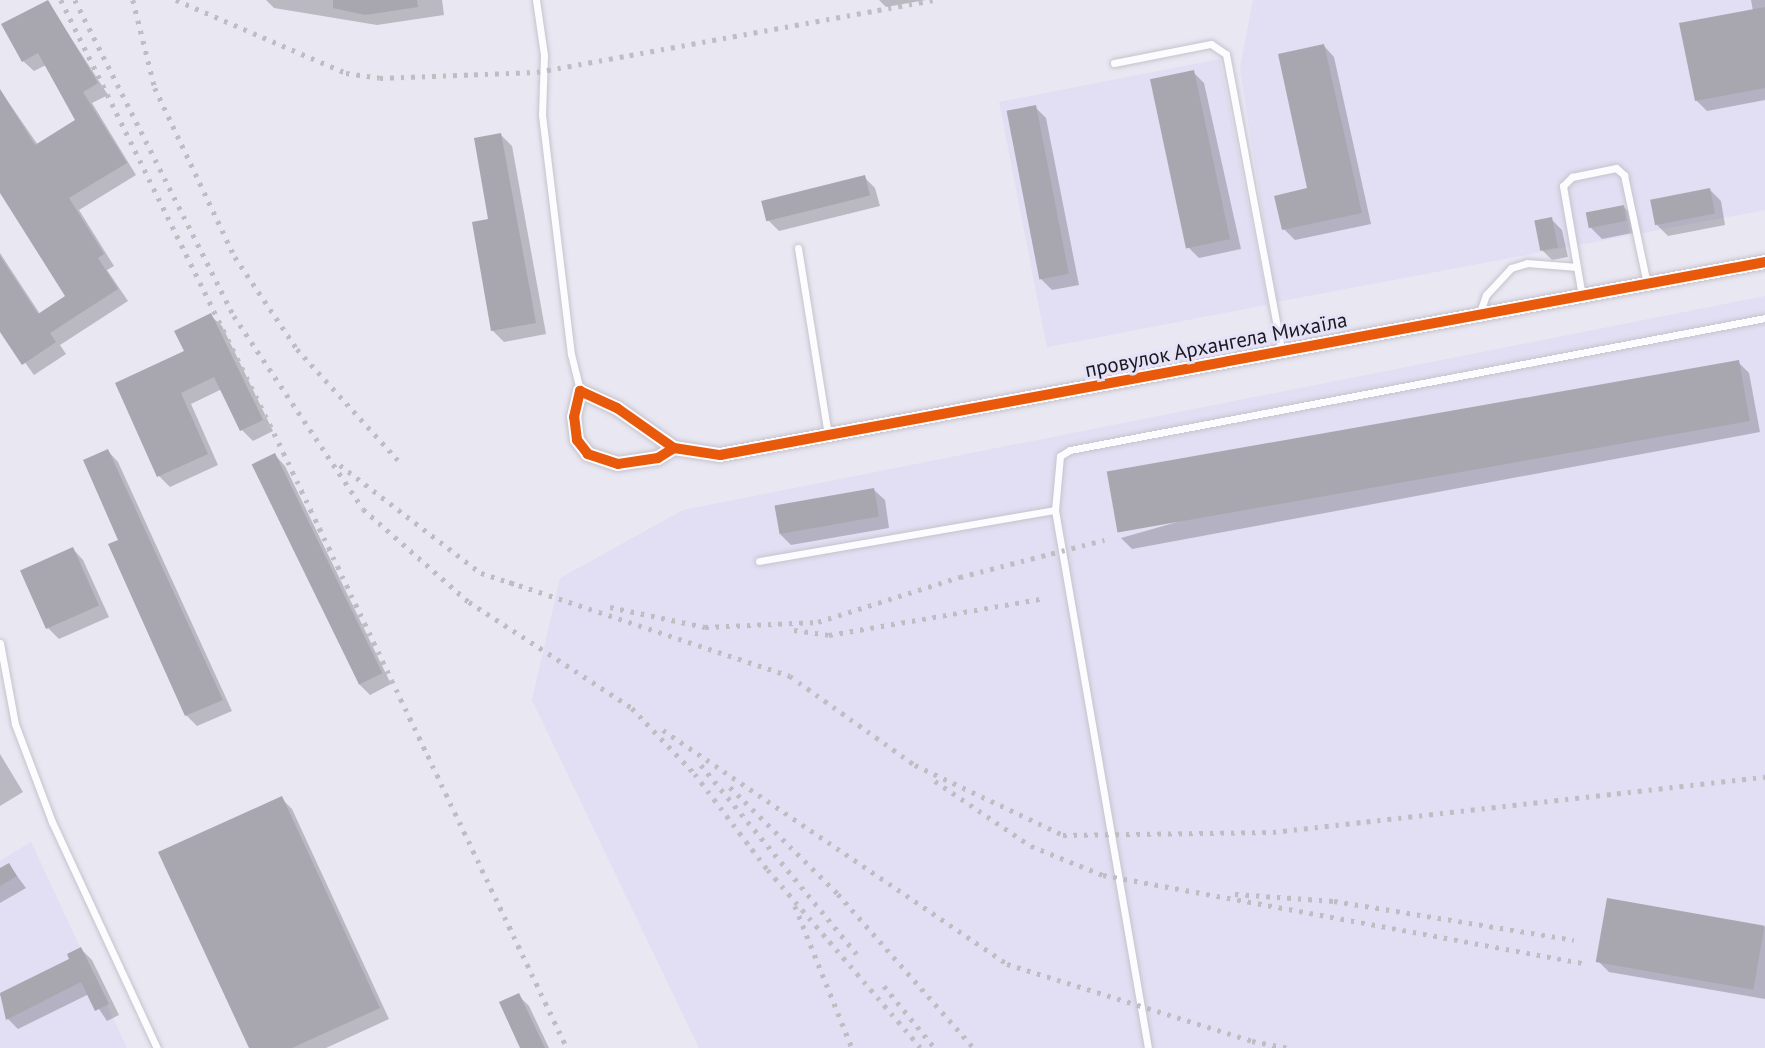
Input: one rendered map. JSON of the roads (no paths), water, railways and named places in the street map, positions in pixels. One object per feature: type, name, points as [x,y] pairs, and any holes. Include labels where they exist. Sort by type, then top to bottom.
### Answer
[{"type":"street","name":"провулок Архангела Михаїла","points":[[674,448],[657,458],[618,464],[588,454],[577,440],[574,417],[580,391],[617,408],[674,448],[720,455],[1765,262]]},
{"type":"lane","points":[[536,0],[544,55],[542,115],[580,391]]},
{"type":"lane","points":[[1114,63],[1211,44],[1226,54],[1282,352]]},
{"type":"lane","points":[[1582,296],[1563,186],[1572,177],[1616,168],[1624,175],[1647,284]]},
{"type":"lane","points":[[798,248],[828,436]]},
{"type":"lane","points":[[1479,315],[1492,286],[1511,268],[1527,263],[1577,267]]},
{"type":"lane","points":[[1148,1048],[1055,510],[1055,466],[1060,456],[1070,450],[1765,318]]},
{"type":"lane","points":[[759,561],[1055,510]]},
{"type":"lane","points":[[0,643],[15,724],[52,822],[157,1048]]},
{"type":"railway","points":[[61,0],[279,443],[567,1048]]},
{"type":"railway","points":[[75,0],[234,316],[363,509],[469,602],[632,708],[695,774],[768,870],[921,1048]]},
{"type":"railway","points":[[133,0],[155,88],[235,257],[297,349],[398,460]]},
{"type":"railway","points":[[176,0],[346,73],[380,78],[537,72],[934,0]]},
{"type":"railway","points":[[340,465],[481,573],[518,585]]},
{"type":"railway","points":[[610,607],[705,627],[818,622],[960,577],[1104,540]]},
{"type":"railway","points":[[509,582],[790,676],[915,765],[1063,835],[1273,832],[1765,777]]},
{"type":"railway","points":[[794,630],[829,635],[1045,598]]},
{"type":"railway","points":[[663,730],[1007,964],[1252,1041],[1289,1048]]},
{"type":"railway","points":[[701,765],[857,954]]},
{"type":"railway","points":[[935,781],[1031,846],[1103,875],[1583,963]]},
{"type":"railway","points":[[730,787],[838,894],[974,1048]]},
{"type":"railway","points":[[1235,894],[1334,901],[1574,940]]},
{"type":"railway","points":[[795,906],[852,1048]]},
{"type":"railway","points":[[884,986],[935,1048]]}]
